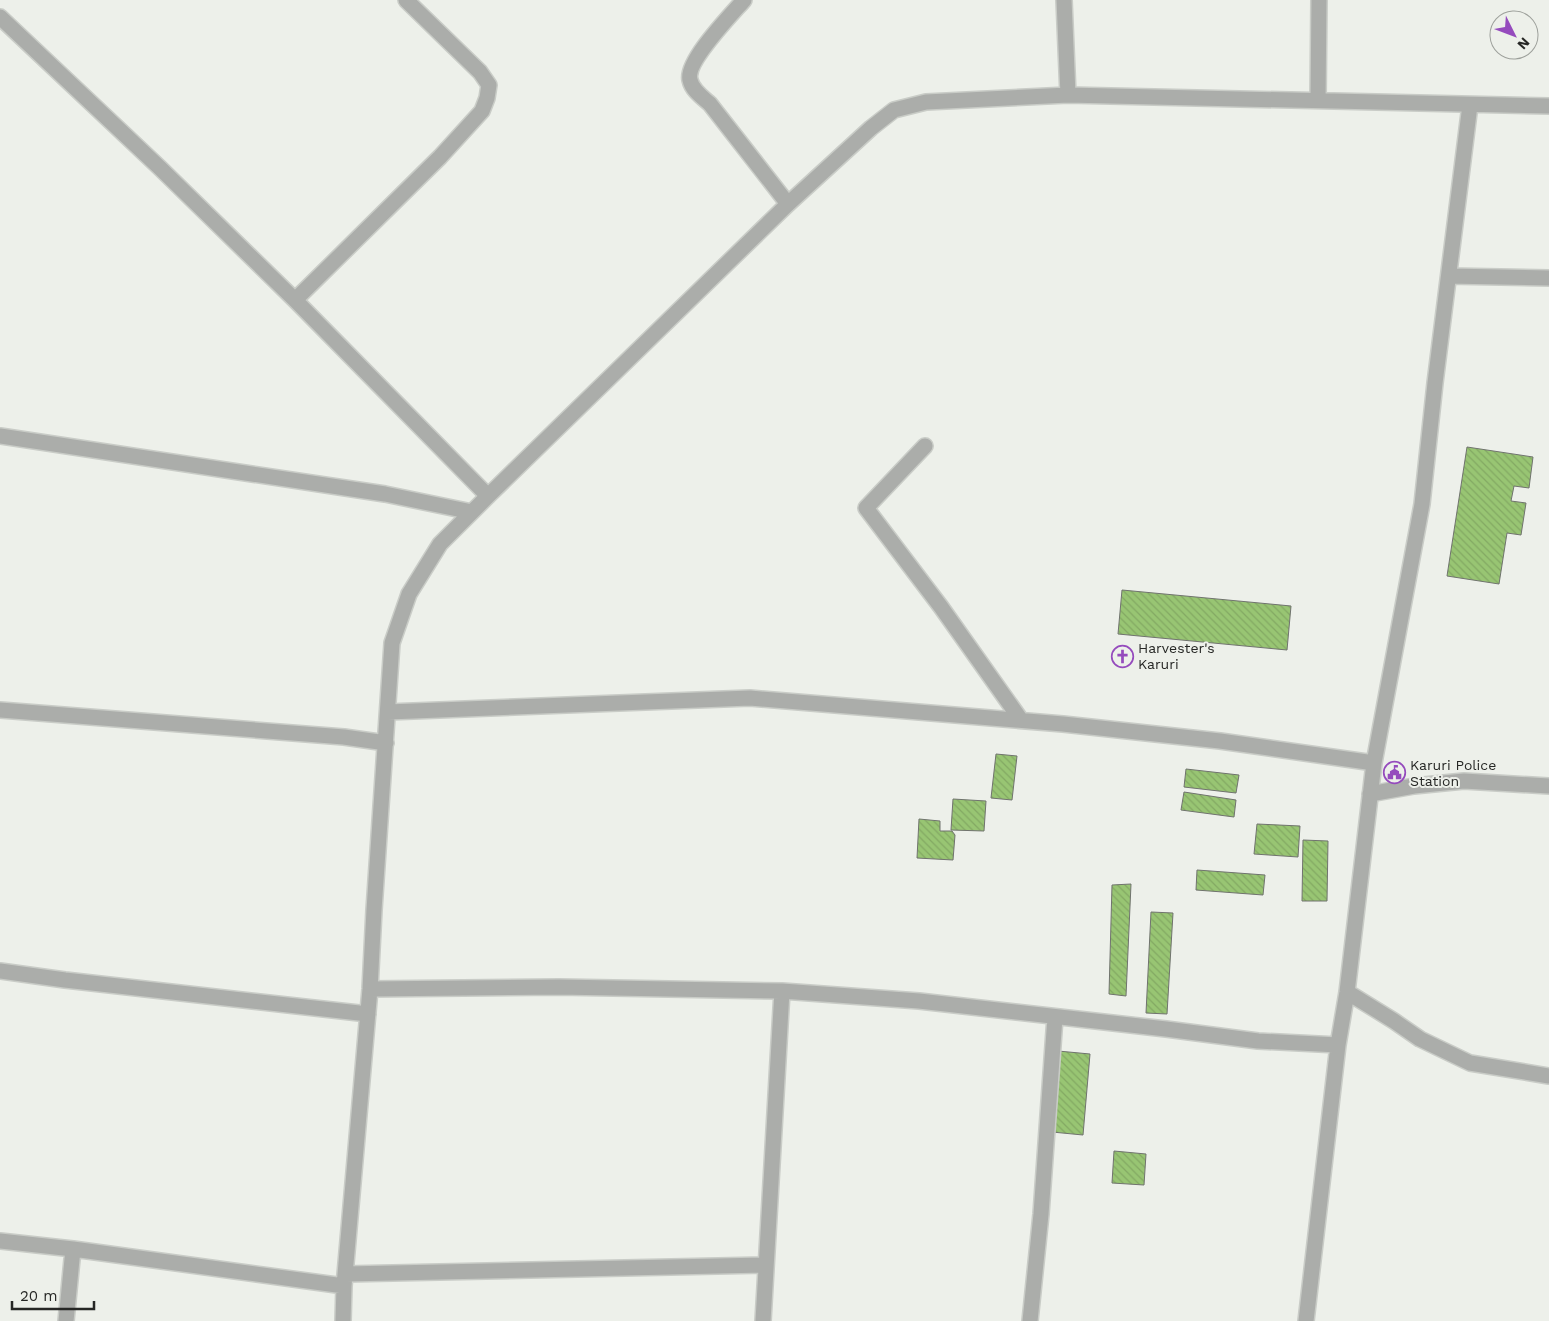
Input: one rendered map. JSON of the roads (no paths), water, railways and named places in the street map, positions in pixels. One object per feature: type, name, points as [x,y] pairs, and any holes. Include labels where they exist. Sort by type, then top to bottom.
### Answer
[{"type":"street","points":[[295,300],[440,157],[482,111],[487,98],[489,85],[480,72],[406,0]]},
{"type":"street","points":[[744,0],[703,48],[691,69],[689,78],[696,92],[710,104],[788,204]]},
{"type":"street","points":[[1064,0],[1068,95]]},
{"type":"street","points":[[1318,100],[1319,0]]},
{"type":"street","points":[[0,17],[160,168],[295,300],[488,496]]},
{"type":"street","points":[[343,1321],[370,989],[392,643],[409,594],[440,544],[788,204],[871,128],[894,110],[926,102],[1068,95],[1549,106]]},
{"type":"street","points":[[1306,1321],[1338,1045],[1347,992],[1374,763],[1422,504],[1435,383],[1470,105]]},
{"type":"street","points":[[1449,276],[1549,278]]},
{"type":"street","points":[[0,436],[386,494],[472,512]]},
{"type":"street","points":[[925,446],[866,508],[941,607],[1021,720]]},
{"type":"street","points":[[388,712],[750,698],[1021,720],[1220,741],[1374,763]]},
{"type":"street","points":[[0,710],[344,737],[386,743]]},
{"type":"street","points":[[1370,794],[1414,786],[1464,781],[1549,786]]},
{"type":"street","points":[[0,972],[74,982],[368,1014]]},
{"type":"street","points":[[370,989],[559,988],[782,991],[919,1001],[1258,1041],[1338,1045]]},
{"type":"street","points":[[763,1321],[782,991]]},
{"type":"street","points":[[1347,992],[1420,1039],[1470,1063],[1549,1076]]},
{"type":"street","points":[[1030,1321],[1041,1214],[1055,1017]]},
{"type":"street","points":[[0,1241],[345,1280],[766,1265]]},
{"type":"street","points":[[66,1321],[74,1248]]},
{"type":"place","name":"Harvester's Karuri","points":[[1122,656]]},
{"type":"place","name":"Karuri Police Station","points":[[1394,773]]}]
